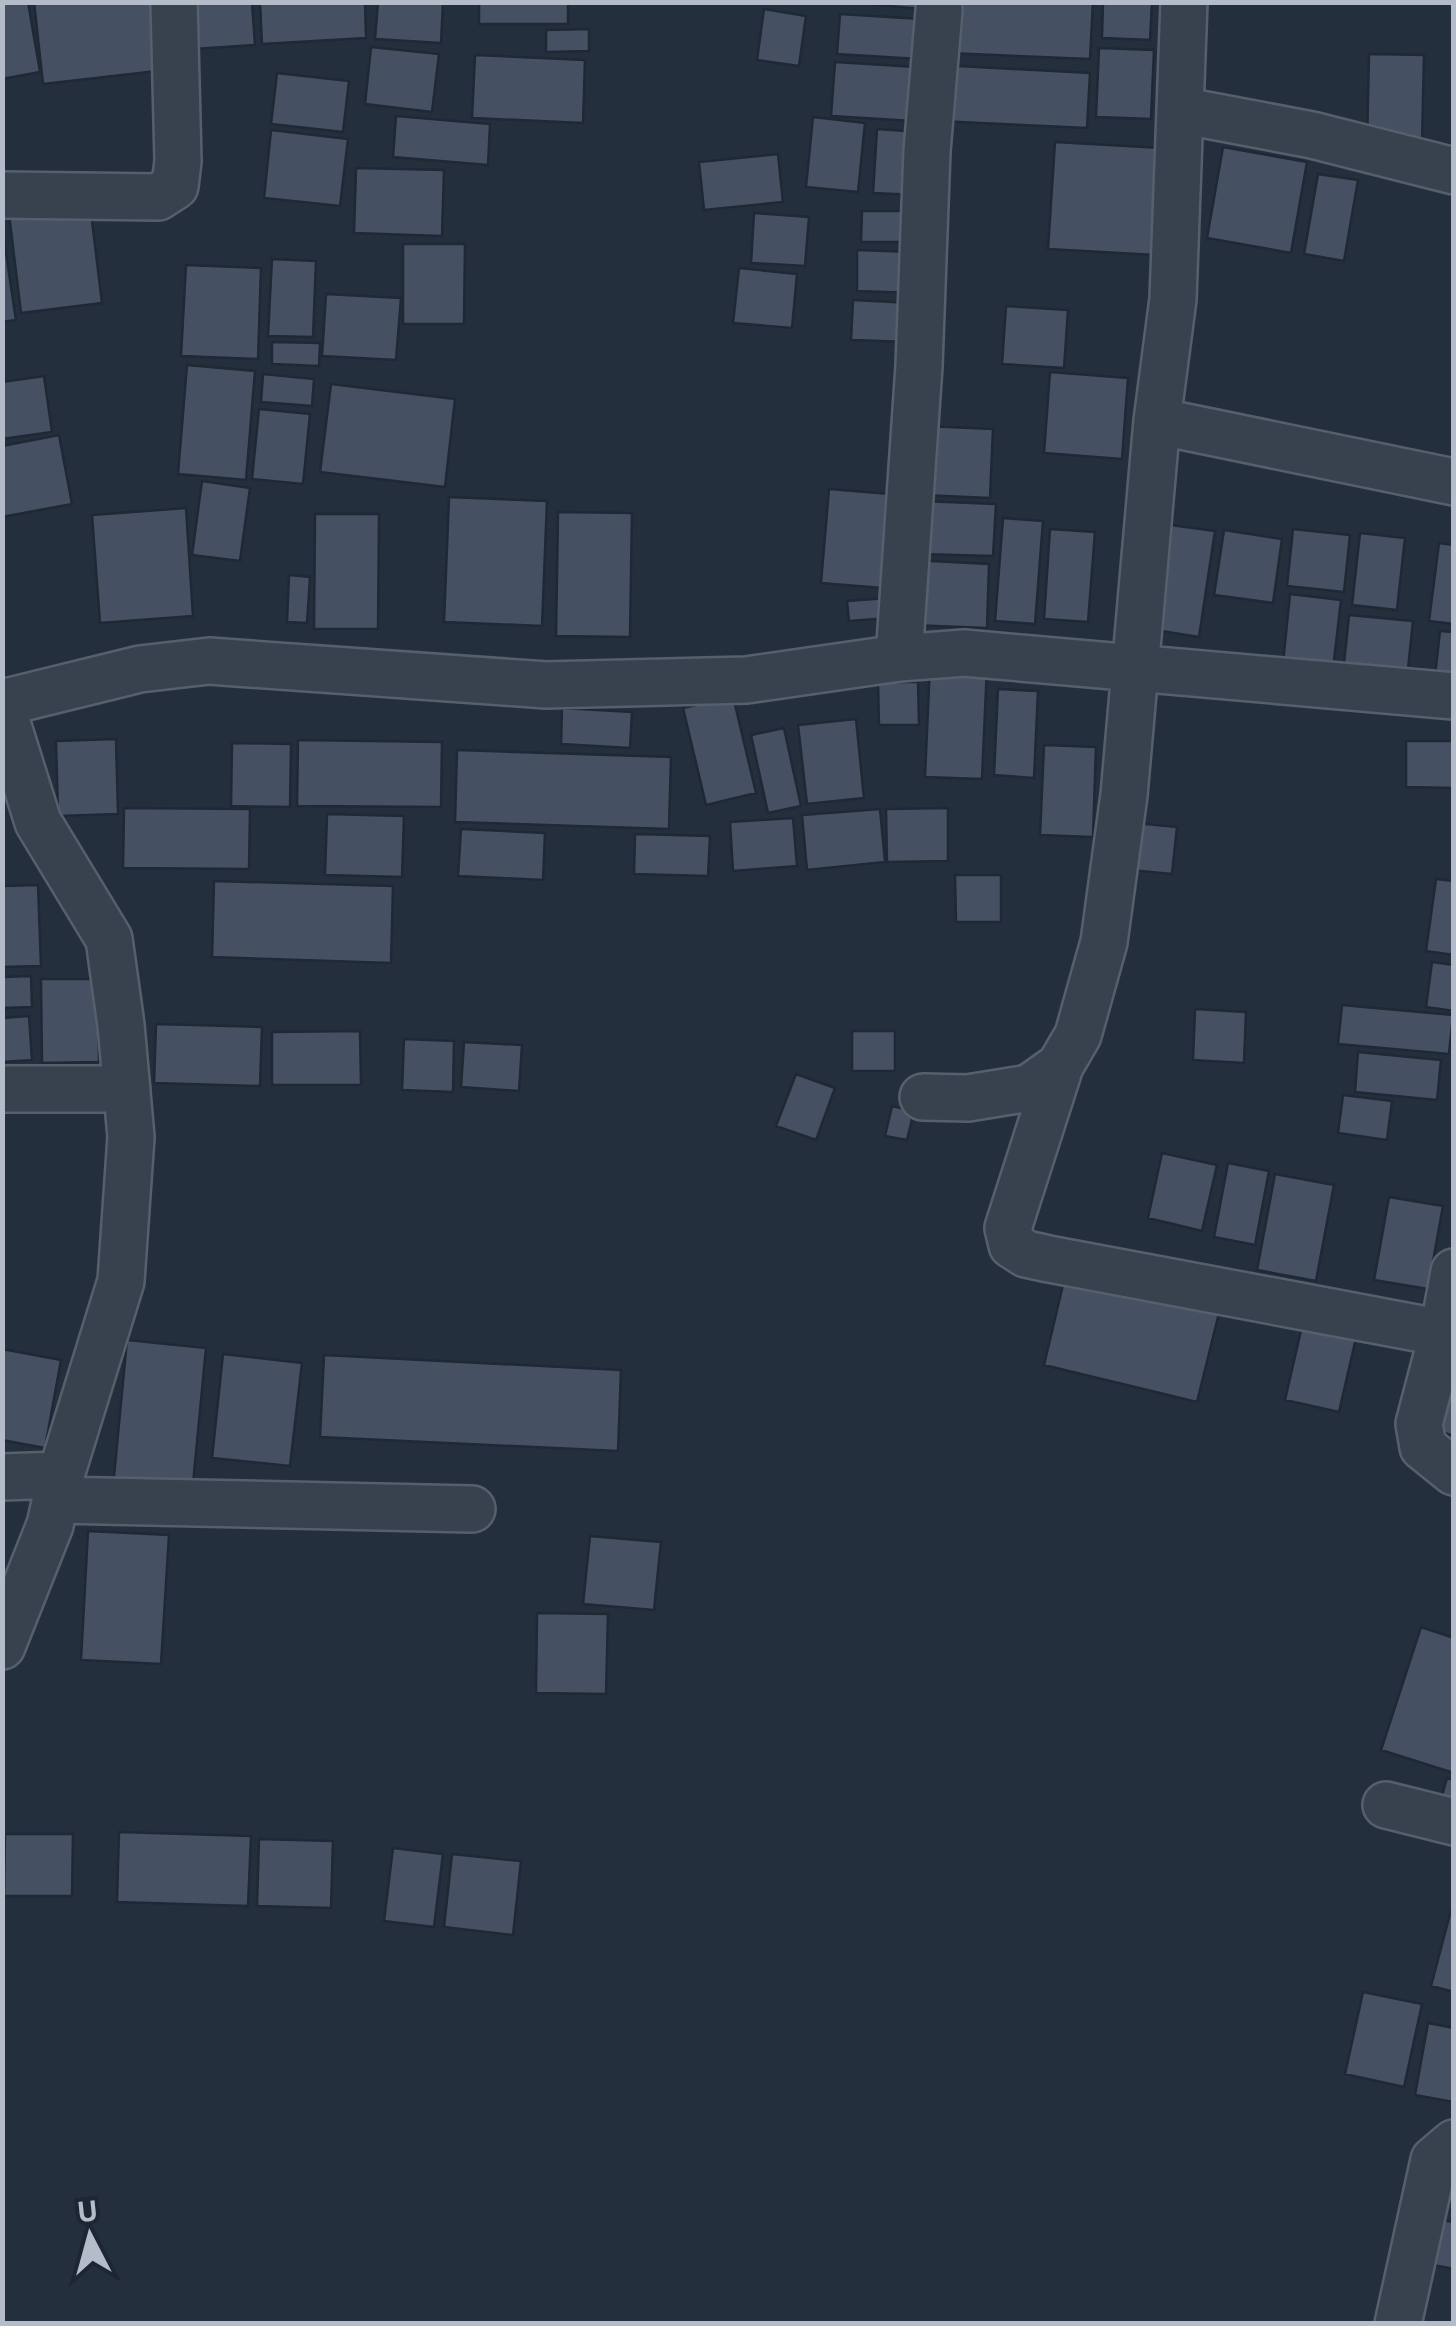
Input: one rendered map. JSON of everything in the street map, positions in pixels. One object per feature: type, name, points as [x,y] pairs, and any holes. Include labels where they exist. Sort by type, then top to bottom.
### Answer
[{"type":"street","points":[[2,195],[158,197],[175,186],[178,161],[174,2]]},
{"type":"street","points":[[1184,2],[1172,299],[1157,422],[1138,666],[1104,942],[1078,1036],[1060,1066],[1008,1228],[1012,1244],[1026,1254],[1444,1333]]},
{"type":"street","points":[[899,658],[927,151],[940,10]]},
{"type":"street","points":[[1180,110],[1312,135],[1454,170]]},
{"type":"street","points":[[1157,422],[1454,482]]},
{"type":"street","points":[[2,1646],[50,1525],[121,1280],[131,1137],[108,939],[38,822],[2,705],[140,668],[209,661],[546,685],[746,680],[964,652],[1454,696]]},
{"type":"street","points":[[923,1097],[968,1098],[1028,1088],[1060,1066]]},
{"type":"street","points":[[2,1089],[126,1089]]},
{"type":"street","points":[[1454,1272],[1444,1333],[1419,1433],[1432,1457],[1454,1472]]},
{"type":"street","points":[[2,1476],[58,1488],[472,1509]]},
{"type":"street","points":[[1386,1805],[1454,1822]]},
{"type":"street","points":[[1398,2324],[1434,2160],[1454,2143]]},
{"type":"building","points":[[2,2],[28,2],[40,72],[2,79]]},
{"type":"building","points":[[34,2],[159,2],[166,70],[43,84]]},
{"type":"building","points":[[191,2],[252,2],[255,45],[194,49]]},
{"type":"building","points":[[260,2],[365,2],[366,38],[262,44]]},
{"type":"building","points":[[378,2],[443,2],[441,43],[375,39]]},
{"type":"building","points":[[479,2],[568,2],[568,24],[479,24]]},
{"type":"building","points":[[846,2],[933,2],[932,10]]},
{"type":"building","points":[[950,2],[1093,2],[1090,59],[947,53]]},
{"type":"building","points":[[1103,2],[1152,2],[1150,40],[1102,38]]},
{"type":"building","points":[[764,9],[806,16],[799,66],[757,60]]},
{"type":"building","points":[[840,14],[921,19],[919,59],[837,54]]},
{"type":"building","points":[[589,29],[589,51],[546,52],[546,30]]},
{"type":"building","points":[[371,47],[439,54],[432,112],[365,104]]},
{"type":"building","points":[[1099,48],[1154,50],[1151,119],[1096,117]]},
{"type":"building","points":[[1369,54],[1424,55],[1422,145],[1367,144]]},
{"type":"building","points":[[475,55],[585,60],[583,123],[472,118]]},
{"type":"building","points":[[835,62],[916,67],[913,121],[831,116]]},
{"type":"building","points":[[941,65],[1090,73],[1087,128],[938,121]]},
{"type":"building","points":[[277,73],[349,81],[343,132],[271,124]]},
{"type":"building","points":[[396,116],[490,124],[488,165],[393,157]]},
{"type":"building","points":[[813,117],[865,123],[858,192],[806,187]]},
{"type":"building","points":[[877,129],[920,132],[917,195],[873,193]]},
{"type":"building","points":[[271,130],[348,139],[340,206],[264,198]]},
{"type":"building","points":[[1055,142],[1162,148],[1155,255],[1048,249]]},
{"type":"building","points":[[1223,147],[1307,162],[1291,253],[1207,238]]},
{"type":"building","points":[[778,154],[783,202],[704,210],[699,162]]},
{"type":"building","points":[[356,168],[444,170],[442,236],[354,233]]},
{"type":"building","points":[[1318,174],[1358,180],[1344,261],[1304,254]]},
{"type":"building","points":[[90,204],[102,303],[21,313],[9,214]]},
{"type":"building","points":[[862,211],[908,211],[908,242],[861,242]]},
{"type":"building","points":[[754,213],[809,217],[805,266],[751,263]]},
{"type":"building","points":[[2,226],[16,320],[2,322]]},
{"type":"building","points":[[403,244],[465,244],[464,324],[403,324]]},
{"type":"building","points":[[857,250],[914,252],[914,293],[857,291]]},
{"type":"building","points":[[272,259],[316,261],[313,337],[268,336]]},
{"type":"building","points":[[186,265],[261,268],[258,359],[181,356]]},
{"type":"building","points":[[739,268],[797,274],[792,328],[733,323]]},
{"type":"building","points":[[326,294],[401,298],[396,360],[322,356]]},
{"type":"building","points":[[853,300],[912,303],[910,342],[851,340]]},
{"type":"building","points":[[1006,306],[1068,310],[1064,368],[1002,364]]},
{"type":"building","points":[[272,342],[320,343],[319,366],[272,364]]},
{"type":"building","points":[[187,365],[255,371],[246,480],[178,474]]},
{"type":"building","points":[[1050,372],[1128,378],[1122,459],[1044,453]]},
{"type":"building","points":[[263,374],[314,379],[312,406],[261,402]]},
{"type":"building","points":[[44,376],[52,432],[2,439],[2,382]]},
{"type":"building","points":[[331,384],[455,399],[445,487],[320,472]]},
{"type":"building","points":[[259,409],[310,414],[303,484],[252,479]]},
{"type":"building","points":[[925,426],[993,429],[990,498],[922,495]]},
{"type":"building","points":[[59,435],[72,504],[2,517],[2,446]]},
{"type":"building","points":[[202,481],[250,488],[240,561],[192,555]]},
{"type":"building","points":[[829,489],[890,494],[882,588],[821,583]]},
{"type":"building","points":[[449,497],[547,501],[542,626],[444,622]]},
{"type":"building","points":[[920,501],[996,504],[993,556],[918,554]]},
{"type":"building","points":[[186,508],[193,616],[100,623],[92,515]]},
{"type":"building","points":[[558,512],[632,513],[630,637],[556,636]]},
{"type":"building","points":[[315,514],[379,514],[378,629],[314,629]]},
{"type":"building","points":[[1003,518],[1043,521],[1035,624],[995,621]]},
{"type":"building","points":[[1171,525],[1215,531],[1199,637],[1155,630]]},
{"type":"building","points":[[1050,529],[1095,532],[1088,622],[1044,619]]},
{"type":"building","points":[[1293,529],[1350,535],[1344,592],[1287,586]]},
{"type":"building","points":[[1224,530],[1282,539],[1273,603],[1214,595]]},
{"type":"building","points":[[1360,533],[1405,538],[1397,610],[1352,605]]},
{"type":"building","points":[[1439,543],[1454,545],[1454,624],[1429,621]]},
{"type":"building","points":[[913,560],[989,564],[987,628],[910,625]]},
{"type":"building","points":[[289,575],[310,577],[307,623],[287,622]]},
{"type":"building","points":[[1290,594],[1341,600],[1333,669],[1283,663]]},
{"type":"building","points":[[887,598],[889,618],[849,621],[847,601]]},
{"type":"building","points":[[1349,615],[1413,621],[1407,679],[1343,673]]},
{"type":"building","points":[[1440,631],[1454,632],[1454,679],[1435,676]]},
{"type":"building","points":[[930,664],[987,666],[982,779],[925,777]]},
{"type":"building","points":[[878,682],[918,682],[919,725],[879,725]]},
{"type":"building","points":[[998,689],[1038,691],[1034,778],[994,775]]},
{"type":"building","points":[[733,696],[756,793],[706,805],[683,708]]},
{"type":"building","points":[[562,708],[632,712],[630,748],[561,744]]},
{"type":"building","points":[[856,719],[864,798],[807,804],[798,725]]},
{"type":"building","points":[[784,728],[801,806],[768,813],[751,735]]},
{"type":"building","points":[[116,739],[118,814],[58,816],[56,741]]},
{"type":"building","points":[[298,740],[442,742],[441,807],[297,806]]},
{"type":"building","points":[[1406,741],[1454,741],[1454,788],[1406,787]]},
{"type":"building","points":[[232,743],[291,744],[290,807],[231,806]]},
{"type":"building","points":[[1044,745],[1096,747],[1093,837],[1040,835]]},
{"type":"building","points":[[457,750],[671,757],[669,829],[455,822]]},
{"type":"building","points":[[124,808],[250,809],[249,869],[123,868]]},
{"type":"building","points":[[948,808],[948,861],[887,862],[886,809]]},
{"type":"building","points":[[880,809],[885,862],[807,870],[802,815]]},
{"type":"building","points":[[327,814],[404,816],[402,877],[325,875]]},
{"type":"building","points":[[793,818],[797,866],[733,871],[730,822]]},
{"type":"building","points":[[1135,823],[1177,827],[1172,874],[1130,870]]},
{"type":"building","points":[[461,829],[545,833],[543,880],[458,876]]},
{"type":"building","points":[[635,834],[710,836],[708,876],[634,874]]},
{"type":"building","points":[[955,875],[1001,875],[1001,922],[956,922]]},
{"type":"building","points":[[1436,879],[1454,881],[1454,955],[1426,951]]},
{"type":"building","points":[[214,881],[393,886],[391,963],[212,957]]},
{"type":"building","points":[[38,885],[41,966],[2,967],[2,886]]},
{"type":"building","points":[[1432,962],[1454,965],[1454,1011],[1426,1007]]},
{"type":"building","points":[[31,976],[32,1007],[2,1008],[2,977]]},
{"type":"building","points":[[41,979],[98,979],[99,1062],[42,1063]]},
{"type":"building","points":[[1342,1005],[1453,1015],[1449,1054],[1338,1044]]},
{"type":"building","points":[[1195,1009],[1246,1012],[1244,1063],[1193,1060]]},
{"type":"building","points":[[29,1016],[32,1060],[2,1062],[2,1018]]},
{"type":"building","points":[[156,1024],[262,1027],[260,1086],[154,1083]]},
{"type":"building","points":[[360,1031],[361,1085],[272,1085],[272,1032]]},
{"type":"building","points":[[852,1031],[895,1031],[895,1071],[852,1071]]},
{"type":"building","points":[[404,1039],[454,1041],[453,1092],[402,1090]]},
{"type":"building","points":[[464,1042],[522,1045],[519,1091],[461,1087]]},
{"type":"building","points":[[1358,1052],[1441,1060],[1437,1100],[1355,1092]]},
{"type":"building","points":[[796,1074],[835,1088],[816,1140],[776,1126]]},
{"type":"building","points":[[1343,1095],[1392,1101],[1387,1140],[1338,1133]]},
{"type":"building","points":[[892,1106],[914,1111],[907,1140],[885,1136]]},
{"type":"building","points":[[1162,1153],[1217,1165],[1202,1231],[1148,1218]]},
{"type":"building","points":[[1228,1163],[1269,1171],[1255,1245],[1214,1237]]},
{"type":"building","points":[[1275,1174],[1334,1185],[1316,1281],[1257,1270]]},
{"type":"building","points":[[1389,1197],[1443,1206],[1428,1289],[1374,1280]]},
{"type":"building","points":[[1066,1272],[1220,1309],[1197,1402],[1044,1365]]},
{"type":"building","points":[[1305,1313],[1359,1325],[1339,1412],[1285,1400]]},
{"type":"building","points":[[127,1340],[206,1348],[192,1494],[113,1487]]},
{"type":"building","points":[[2,1349],[61,1360],[45,1448],[2,1440]]},
{"type":"building","points":[[223,1354],[302,1363],[290,1466],[212,1458]]},
{"type":"building","points":[[324,1355],[621,1370],[618,1451],[320,1437]]},
{"type":"building","points":[[1454,1365],[1454,1436],[1423,1426]]},
{"type":"building","points":[[88,1531],[169,1535],[161,1664],[81,1660]]},
{"type":"building","points":[[590,1536],[661,1542],[654,1610],[583,1604]]},
{"type":"building","points":[[537,1613],[608,1614],[606,1694],[536,1693]]},
{"type":"building","points":[[1421,1627],[1454,1638],[1454,1773],[1381,1750]]},
{"type":"building","points":[[1447,1778],[1454,1780],[1454,1818],[1437,1813]]},
{"type":"building","points":[[119,1832],[251,1836],[248,1906],[117,1902]]},
{"type":"building","points":[[5,1834],[73,1834],[72,1896],[4,1896]]},
{"type":"building","points":[[259,1839],[333,1841],[331,1908],[257,1906]]},
{"type":"building","points":[[393,1848],[443,1854],[434,1927],[384,1921]]},
{"type":"building","points":[[452,1854],[521,1861],[513,1935],[444,1927]]},
{"type":"building","points":[[1454,1899],[1454,1992],[1431,1986]]},
{"type":"building","points":[[1363,1992],[1422,2004],[1404,2087],[1345,2074]]},
{"type":"building","points":[[1428,2023],[1454,2028],[1453,2102],[1415,2095]]},
{"type":"building","points":[[1441,2220],[1454,2222],[1454,2269],[1433,2265]]}]
